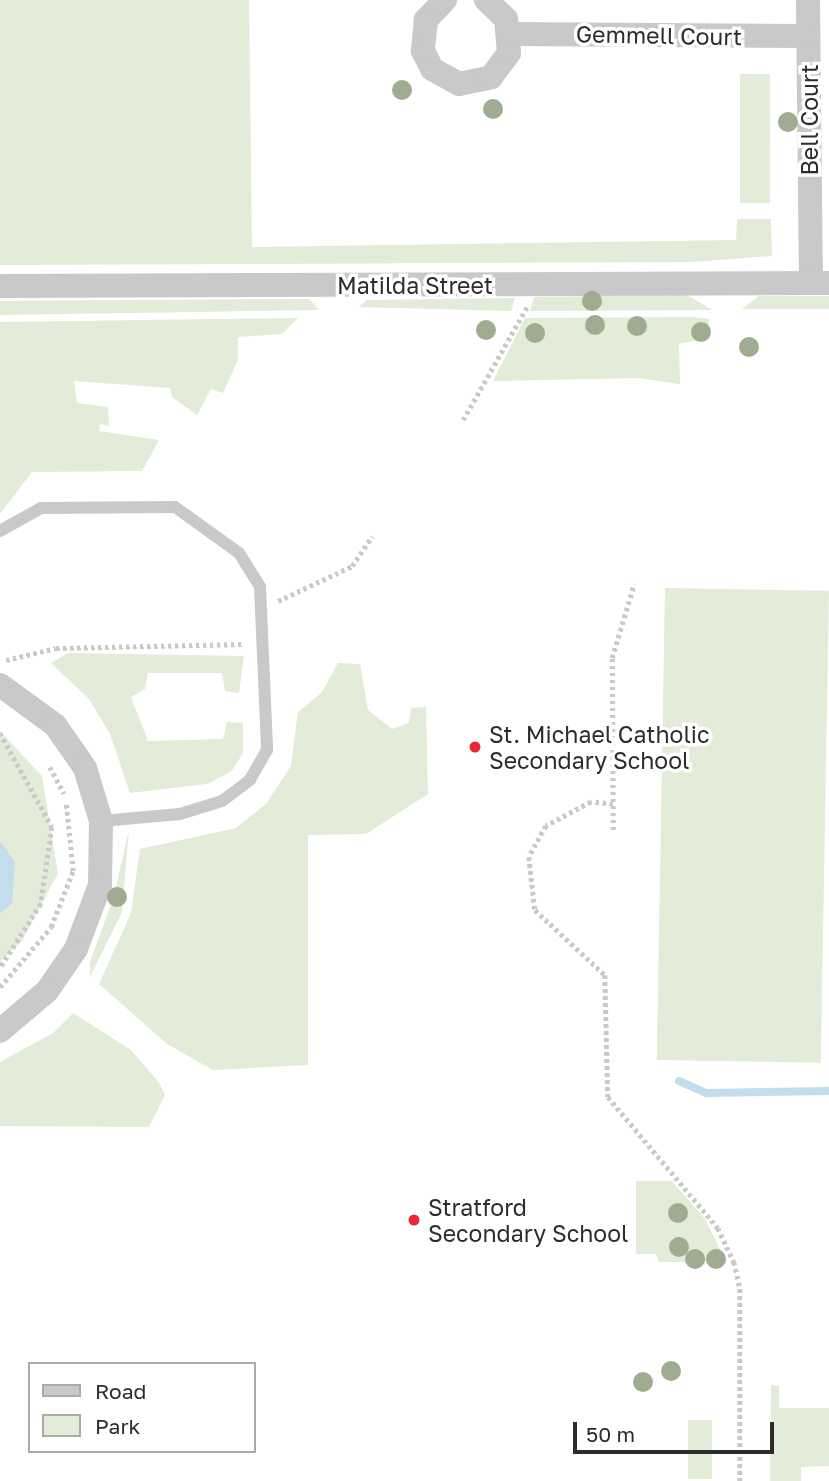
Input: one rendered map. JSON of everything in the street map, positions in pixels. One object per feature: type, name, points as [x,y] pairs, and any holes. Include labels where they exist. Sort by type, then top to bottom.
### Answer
[{"type":"street","points":[[445,0],[432,10],[422,35],[427,60],[444,79],[467,84],[491,77],[509,52],[510,34],[506,19],[486,0]]},
{"type":"street","name":"Bell Court","points":[[808,0],[820,283]]},
{"type":"street","name":"Gemmell Court","points":[[510,34],[808,36]]},
{"type":"street","name":"Matilda Street","points":[[0,286],[820,283]]},
{"type":"street","points":[[0,685],[55,725],[85,768],[101,821],[100,885],[76,949],[47,991],[0,1031]]},
{"type":"lane","points":[[0,531],[41,508],[175,507],[239,553],[260,587],[267,750],[250,780],[222,801],[180,814],[101,821]]},
{"type":"path","points":[[463,420],[537,284]]},
{"type":"path","points":[[261,610],[352,566],[372,536]]},
{"type":"path","points":[[613,830],[612,658],[634,583]]},
{"type":"path","points":[[0,662],[56,648],[262,643]]},
{"type":"path","points":[[0,968],[48,886],[52,827],[1,735]]},
{"type":"path","points":[[0,987],[51,927],[73,871],[66,797],[43,753]]},
{"type":"path","points":[[613,804],[591,802],[546,826],[529,857],[535,909],[605,975],[608,1097],[718,1228],[734,1262],[740,1289],[740,1481]]},
{"type":"green space","points":[[0,0],[249,0],[252,247],[736,240],[737,219],[771,219],[772,256],[693,262],[0,265]]},
{"type":"green space","points":[[740,74],[770,74],[770,203],[740,203]]},
{"type":"green space","points":[[687,295],[712,310],[530,311],[534,297]]},
{"type":"green space","points":[[759,296],[829,296],[829,309],[742,309]]},
{"type":"green space","points":[[515,298],[511,311],[359,307],[366,300]]},
{"type":"green space","points":[[309,299],[319,310],[0,315],[0,301]]},
{"type":"green space","points":[[692,317],[709,319],[708,338],[679,344],[680,384],[638,378],[493,381],[525,318]]},
{"type":"green space","points":[[298,318],[282,334],[238,337],[238,360],[223,393],[211,389],[197,415],[172,397],[170,388],[74,381],[77,403],[108,407],[109,426],[100,424],[99,431],[159,440],[142,471],[32,472],[0,514],[0,322]]},
{"type":"green space","points":[[665,588],[829,591],[821,1063],[657,1060]]},
{"type":"green space","points":[[68,653],[244,656],[239,693],[225,691],[222,673],[148,673],[145,689],[131,697],[148,741],[223,739],[227,722],[243,723],[243,753],[232,771],[207,784],[130,793],[110,734],[89,699],[51,663]]},
{"type":"green space","points":[[338,663],[360,664],[368,710],[392,729],[409,723],[411,708],[426,707],[428,794],[366,834],[308,835],[308,1065],[213,1070],[167,1044],[99,984],[131,913],[140,849],[236,828],[266,804],[291,766],[298,712],[322,692]]},
{"type":"green space","points":[[0,731],[42,776],[58,873],[22,941],[0,962]]},
{"type":"green space","points":[[129,829],[122,912],[90,977],[90,962],[114,896]]},
{"type":"green space","points":[[73,1013],[131,1050],[160,1084],[165,1095],[149,1127],[0,1126],[0,1062],[53,1033]]},
{"type":"green space","points":[[636,1181],[672,1181],[705,1219],[726,1262],[659,1262],[656,1254],[636,1254]]},
{"type":"green space","points":[[771,1385],[779,1386],[779,1408],[829,1408],[829,1466],[801,1467],[801,1481],[770,1481]]},
{"type":"green space","points":[[688,1420],[712,1420],[712,1479],[688,1479]]},
{"type":"water","points":[[0,841],[15,862],[12,904],[0,913]]},
{"type":"waterway","points":[[679,1081],[706,1093],[829,1091]]},
{"type":"place","name":"St. Michael Catholic Secondary School","points":[[475,747]]},
{"type":"place","name":"Stratford Secondary School","points":[[414,1220]]}]
